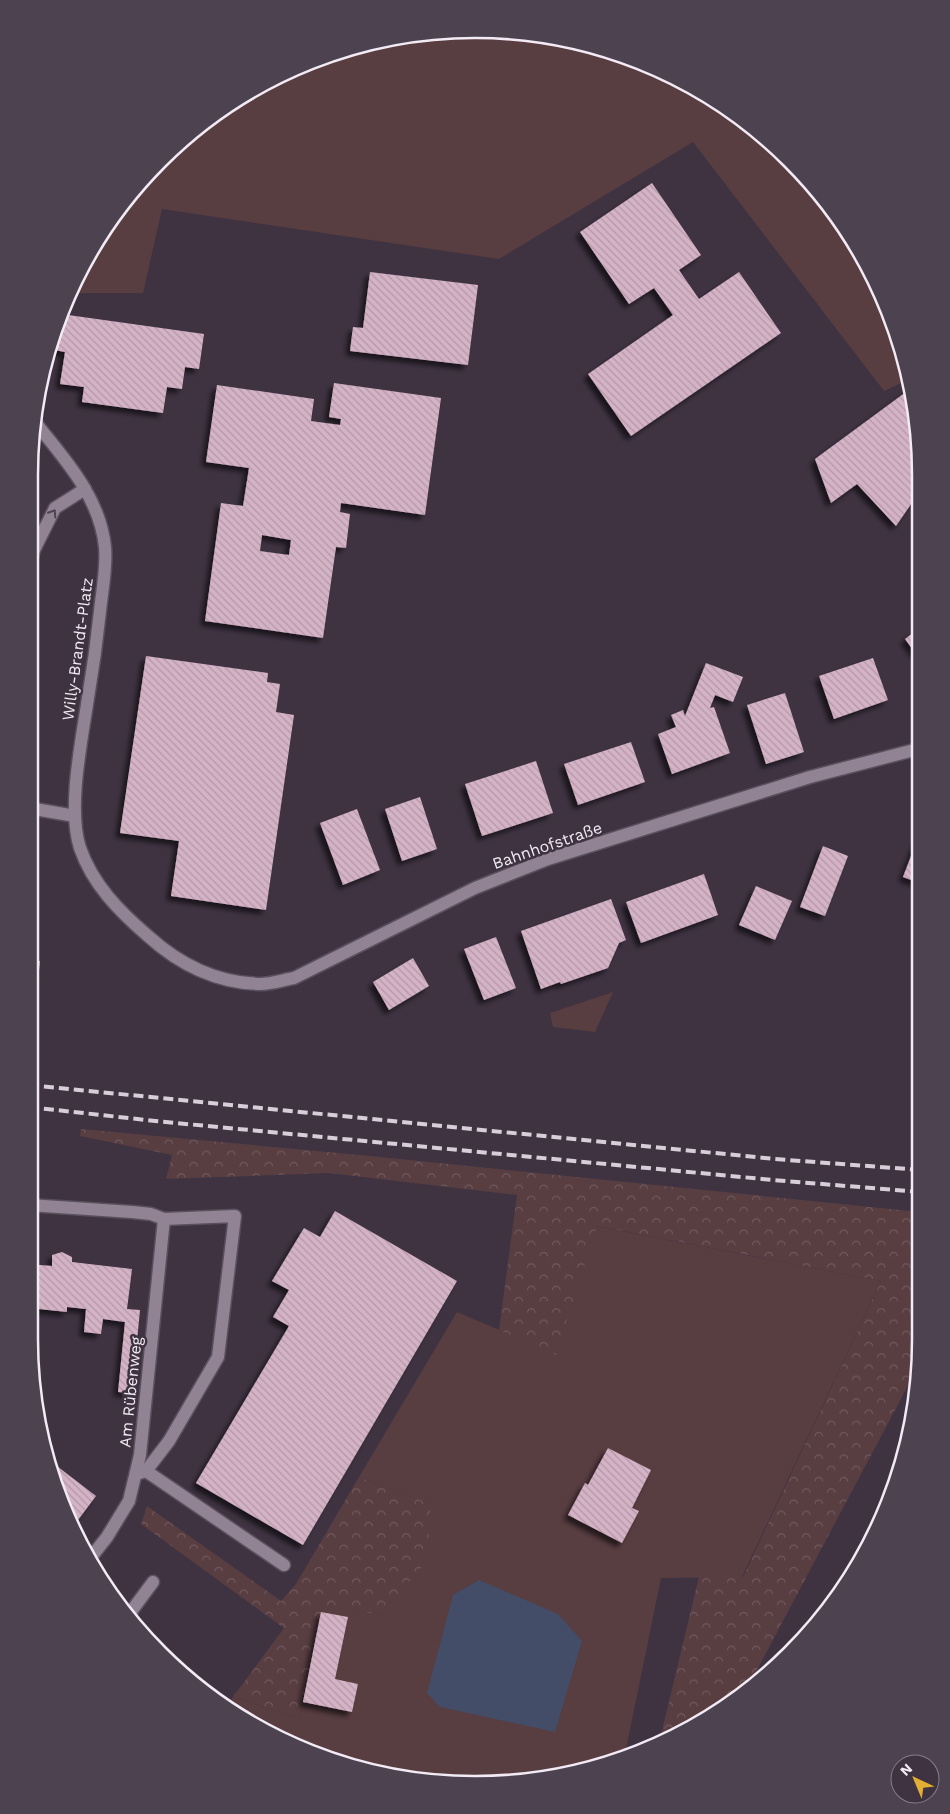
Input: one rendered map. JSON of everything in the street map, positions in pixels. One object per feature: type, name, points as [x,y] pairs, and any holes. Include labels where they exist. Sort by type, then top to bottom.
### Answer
[{"type":"street","name":"Willy-Brandt-Platz","points":[[40,428],[70,464],[86,489],[98,516],[105,547],[104,573],[91,680],[78,761],[74,816],[80,847],[101,889],[120,912],[156,944],[198,971]]},
{"type":"street","points":[[38,542],[55,508],[86,489]]},
{"type":"street","name":"Bahnhofstraße","points":[[198,971],[226,980],[262,984],[294,978],[475,888],[548,860],[810,777],[912,751]]},
{"type":"street","points":[[38,810],[74,816]]},
{"type":"street","points":[[38,1206],[151,1214],[164,1219],[235,1216],[218,1357],[169,1441],[141,1473],[284,1565]]},
{"type":"street","name":"Am Rübenweg","points":[[94,1554],[107,1537],[129,1501],[141,1473],[140,1455],[164,1219]]},
{"type":"street","points":[[132,1610],[154,1582]]},
{"type":"green space","points":[[446,38],[504,38],[532,41],[588,52],[616,61],[669,83],[718,111],[763,146],[804,187],[839,232],[854,256],[867,281],[889,334],[902,383],[884,391],[693,142],[499,259],[162,209],[143,293],[78,293],[96,256],[111,232],[146,187],[187,146],[232,111],[281,83],[334,61],[362,52],[418,41]]},
{"type":"green space","points":[[613,992],[595,1032],[553,1027],[550,1013]]},
{"type":"green space","points":[[81,1129],[370,1156],[912,1211],[911,1381],[754,1675],[718,1703],[661,1735],[699,1577],[743,1577],[881,1281],[597,1226],[556,1355],[499,1330],[517,1195],[329,1173],[166,1179],[172,1155],[80,1136]]},
{"type":"green space","points":[[596,1226],[881,1281],[742,1577],[661,1578],[626,1749],[588,1762],[532,1773],[504,1776],[446,1776],[418,1773],[362,1762],[334,1753],[281,1731],[230,1701],[233,1697],[299,1718],[323,1603],[381,1615],[430,1504],[359,1477],[457,1312],[556,1354]]},
{"type":"green space","points":[[359,1477],[431,1504],[427,1561],[381,1615],[323,1604],[299,1718],[233,1697],[284,1628],[141,1524],[147,1506],[281,1601],[296,1584]]},
{"type":"water","points":[[479,1580],[558,1614],[582,1641],[555,1732],[440,1707],[427,1693],[453,1595]]},
{"type":"building","points":[[652,183],[701,255],[679,270],[699,299],[739,272],[781,333],[631,436],[588,374],[673,315],[654,288],[629,304],[580,232]]},
{"type":"building","points":[[370,272],[478,285],[468,365],[350,351],[353,327],[363,328]]},
{"type":"building","points":[[68,315],[204,334],[199,369],[185,367],[182,389],[167,387],[163,413],[82,402],[84,387],[60,384],[65,352],[56,350]]},
{"type":"building","points":[[334,383],[441,398],[425,515],[341,503],[340,512],[350,514],[346,548],[336,547],[323,638],[205,621],[221,503],[243,506],[249,468],[206,462],[217,385],[314,399],[311,421],[340,425],[341,419],[329,417]],"holes":[[[262,535],[291,540],[289,555],[260,551]]]},
{"type":"building","points":[[905,393],[912,446],[912,503],[896,526],[857,484],[831,503],[815,459]]},
{"type":"building","points":[[912,634],[912,649],[905,639]]},
{"type":"building","points":[[146,656],[268,673],[267,682],[280,684],[276,712],[294,715],[266,910],[171,896],[179,841],[120,833]]},
{"type":"building","points":[[873,658],[888,700],[834,719],[819,676]]},
{"type":"building","points":[[706,663],[743,677],[733,702],[715,695],[710,708],[714,707],[730,753],[672,774],[658,734],[676,727],[671,715],[683,710],[685,716]]},
{"type":"building","points":[[785,693],[804,752],[766,764],[747,705]]},
{"type":"building","points":[[631,742],[645,782],[578,805],[564,764]]},
{"type":"building","points":[[536,761],[553,813],[482,836],[465,784]]},
{"type":"building","points":[[420,797],[437,849],[402,861],[385,809]]},
{"type":"building","points":[[357,809],[380,870],[343,885],[320,823]]},
{"type":"building","points":[[823,846],[848,856],[825,916],[800,907]]},
{"type":"building","points":[[912,853],[912,880],[903,877]]},
{"type":"building","points":[[704,874],[718,915],[641,943],[626,902]]},
{"type":"building","points":[[756,886],[792,901],[775,940],[739,925]]},
{"type":"building","points":[[611,899],[626,940],[619,943],[608,968],[541,989],[521,931]]},
{"type":"building","points":[[496,937],[516,988],[484,1000],[464,949]]},
{"type":"building","points":[[413,958],[429,986],[389,1010],[373,982]]},
{"type":"building","points":[[38,961],[40,961],[38,980]]},
{"type":"building","points":[[335,1211],[457,1281],[303,1545],[196,1483],[289,1326],[273,1317],[289,1290],[272,1281],[304,1228],[320,1237]]},
{"type":"building","points":[[62,1252],[72,1257],[72,1262],[132,1269],[127,1309],[140,1310],[132,1393],[118,1392],[125,1322],[103,1319],[101,1334],[84,1332],[86,1309],[67,1307],[67,1312],[38,1310],[38,1265],[52,1266],[52,1255]]},
{"type":"building","points":[[608,1448],[651,1470],[632,1508],[639,1511],[622,1543],[568,1515],[585,1483],[588,1485]]},
{"type":"building","points":[[56,1466],[96,1496],[78,1521]]},
{"type":"building","points":[[321,1612],[348,1617],[335,1679],[358,1684],[352,1712],[303,1702]]},
{"type":"railway","points":[[38,1086],[775,1159],[912,1169]]},
{"type":"railway","points":[[38,1108],[155,1121],[773,1180],[912,1191]]}]
